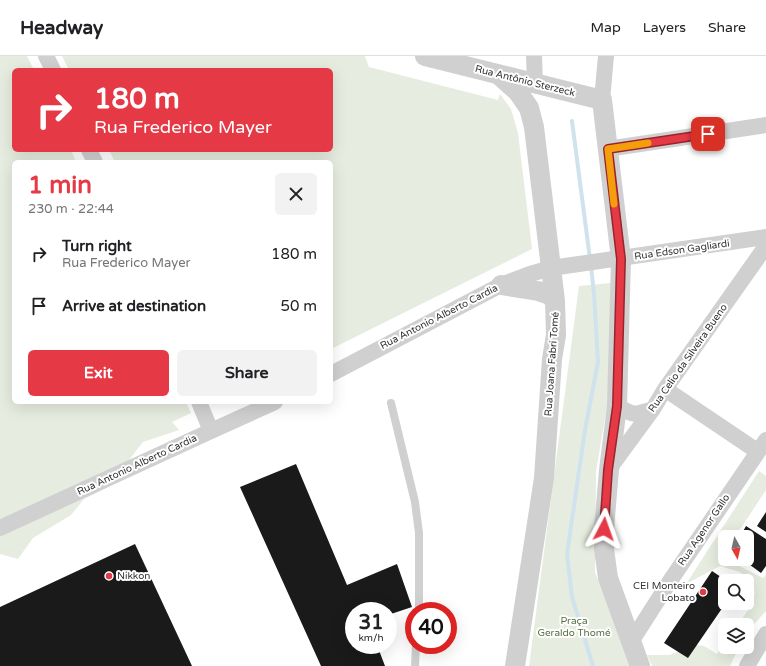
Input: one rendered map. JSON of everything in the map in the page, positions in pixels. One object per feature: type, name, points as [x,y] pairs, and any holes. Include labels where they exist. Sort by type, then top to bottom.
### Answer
[{"type":"street","points":[[46,56],[52,68]]},
{"type":"street","name":"Rua Antônio Sterzeck","points":[[425,56],[602,100]]},
{"type":"street","points":[[534,56],[535,84]]},
{"type":"street","points":[[606,56],[602,100],[608,149],[615,259],[617,406],[608,470],[604,549],[608,578],[640,666]]},
{"type":"street","name":"Rua Joana Fabri Tomé","points":[[498,74],[518,92],[529,108],[534,127],[555,301],[556,335],[552,359],[544,478],[515,666]]},
{"type":"street","points":[[608,149],[766,125]]},
{"type":"street","name":"Rua Edson Gagliardi","points":[[551,268],[766,237]]},
{"type":"street","name":"Rua Celio da Silveira Bueno","points":[[608,470],[653,409],[665,389],[766,246]]},
{"type":"street","name":"Rua Antonio Alberto Cardia","points":[[333,373],[501,285],[551,268]]},
{"type":"street","points":[[501,285],[538,291],[550,295],[555,301]]},
{"type":"street","points":[[665,389],[762,445]]},
{"type":"street","points":[[200,404],[211,431]]},
{"type":"street","name":"Rua Antonio Alberto Cardia","points":[[0,528],[271,404]]},
{"type":"street","points":[[617,406],[629,413],[634,414],[653,409]]},
{"type":"street","name":"Rua Agenor Gallo","points":[[632,642],[670,581],[762,445]]},
{"type":"street","points":[[747,666],[766,634]]},
{"type":"lane","points":[[391,403],[415,502],[419,534],[418,602]]},
{"type":"lane","points":[[415,666],[416,654]]},
{"type":"green space","points":[[0,56],[27,56],[33,68],[12,68],[12,152],[72,152],[75,160],[12,160],[12,404],[187,404],[191,413],[172,422],[179,430],[143,442],[108,487],[84,499],[71,515],[33,538],[18,559],[0,554]]},
{"type":"green space","points":[[62,56],[365,56],[369,67],[498,100],[500,94],[511,109],[518,133],[532,249],[333,348],[333,160],[114,160],[110,152],[333,152],[333,68],[68,68]]},
{"type":"green space","name":"Praça Geraldo Thomé","points":[[611,283],[608,401],[596,471],[595,572],[631,666],[529,666],[579,286]]},
{"type":"green space","points":[[759,471],[766,476],[766,490],[740,530],[721,530]]},
{"type":"green space","points":[[718,534],[718,566],[720,566],[686,584]]},
{"type":"green space","points":[[720,566],[740,566],[763,578],[766,575],[766,611],[754,624],[754,618],[743,618],[748,610],[754,610],[754,574],[742,574],[740,572]]},
{"type":"green space","points":[[695,645],[704,646],[717,654],[718,652],[718,654],[736,654],[730,666],[652,666],[647,655],[670,655]]},
{"type":"building","points":[[296,464],[347,585],[397,564],[410,602],[405,602],[405,609],[397,612],[397,602],[345,602],[345,654],[380,654],[385,666],[321,666],[240,487]]},
{"type":"building","points":[[766,512],[766,532],[757,526]]},
{"type":"building","points":[[746,526],[752,530],[744,530]]},
{"type":"building","points":[[754,531],[766,539],[766,566],[761,573],[752,566],[754,566]]},
{"type":"building","name":"Nikkon","points":[[135,544],[192,666],[0,666],[0,607]]},
{"type":"building","points":[[712,571],[718,575],[718,610],[721,610],[688,658],[664,643]]},
{"type":"waterway","points":[[572,121],[590,259]]},
{"type":"waterway","points":[[591,266],[598,362],[585,430],[567,554],[572,597],[593,666]]},
{"type":"slow traffic","points":[[614,204],[608,149],[648,143]]},
{"type":"place","name":"Nikkon","points":[[109,576]]},
{"type":"place","name":"CEI Monteiro Lobato","points":[[703,592]]},
{"type":"route","points":[[604,529],[608,470],[617,406],[621,259],[608,149],[708,134]]}]
